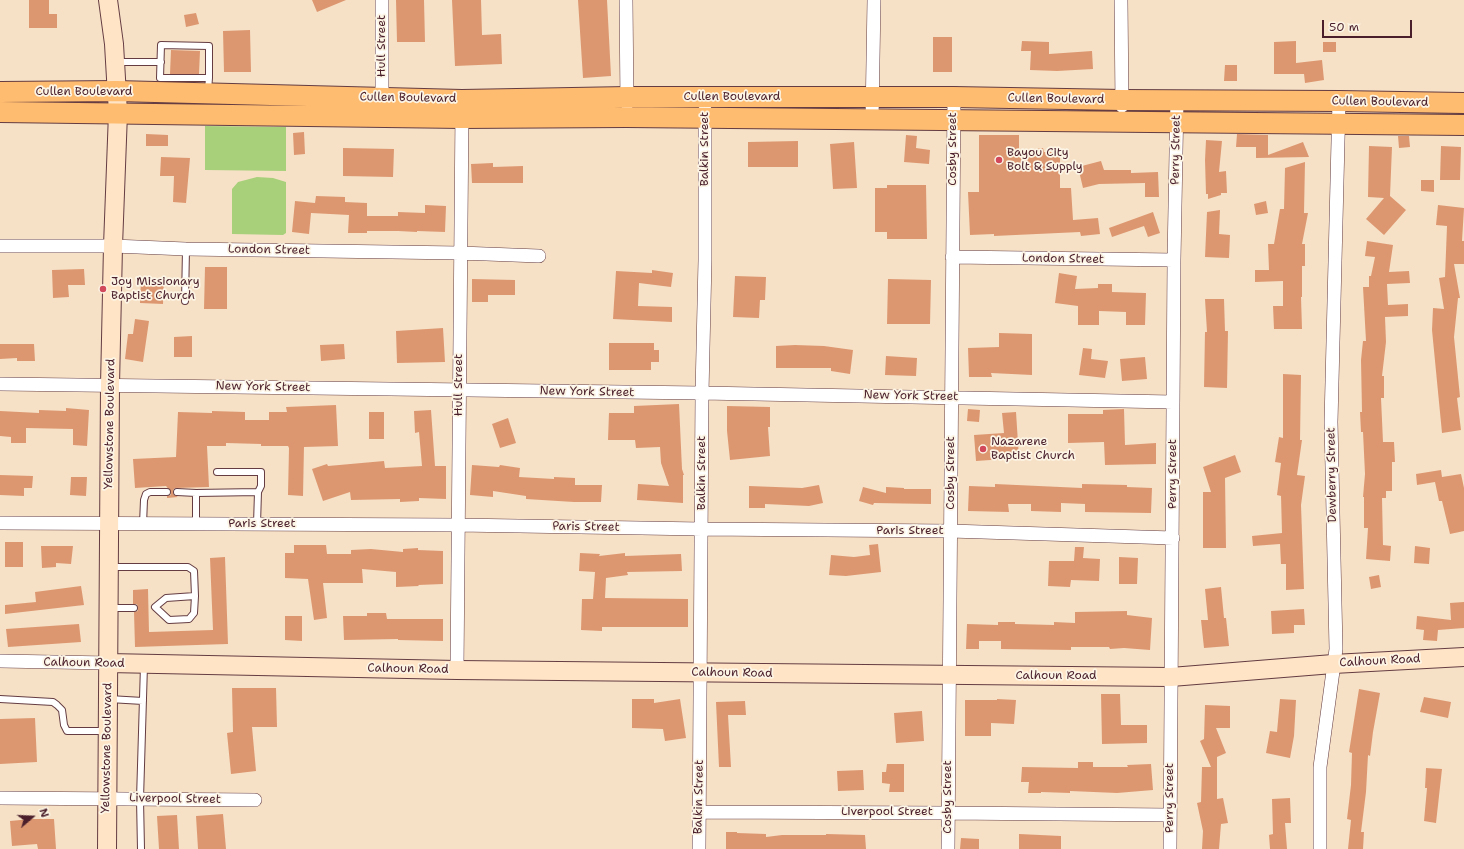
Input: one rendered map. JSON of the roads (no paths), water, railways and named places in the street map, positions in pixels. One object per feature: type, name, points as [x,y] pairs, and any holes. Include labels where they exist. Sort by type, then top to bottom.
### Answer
[{"type":"main road","name":"Cullen Boulevard","points":[[0,92],[117,91],[160,85],[208,86],[382,107]]},
{"type":"main road","name":"Cullen Boulevard","points":[[462,109],[627,97],[954,97],[1464,103]]},
{"type":"main road","name":"Cullen Boulevard","points":[[0,112],[118,113],[382,107],[705,118],[1464,125]]},
{"type":"street","name":"Yellowstone Boulevard","points":[[107,849],[106,799],[110,385],[118,113],[115,62],[108,0]]},
{"type":"street","name":"Hull Street","points":[[382,0],[382,107]]},
{"type":"street","points":[[626,0],[626,116]]},
{"type":"street","points":[[872,120],[874,0]]},
{"type":"street","points":[[1121,0],[1122,122]]},
{"type":"street","name":"Balkin Street","points":[[699,849],[702,393],[705,260],[705,97]]},
{"type":"street","name":"Cosby Street","points":[[948,849],[954,97]]},
{"type":"street","name":"Perry Street","points":[[1170,849],[1174,260],[1177,100]]},
{"type":"street","name":"Dewberry Street","points":[[1320,849],[1320,767],[1336,649],[1331,422],[1339,101]]},
{"type":"street","name":"Hull Street","points":[[457,670],[462,109]]},
{"type":"street","name":"London Street","points":[[0,246],[113,246],[186,249],[460,253],[539,256]]},
{"type":"street","name":"London Street","points":[[952,257],[1174,260]]},
{"type":"street","name":"New York Street","points":[[0,384],[702,393],[1173,402]]},
{"type":"street","name":"Paris Street","points":[[0,523],[458,525],[950,532],[1172,538]]},
{"type":"street","name":"Calhoun Road","points":[[0,661],[457,670],[1171,677],[1333,664],[1464,658]]},
{"type":"street","name":"Liverpool Street","points":[[0,798],[255,800]]},
{"type":"street","name":"Liverpool Street","points":[[699,812],[1170,815]]},
{"type":"lane","points":[[161,45],[185,48],[209,46],[208,86],[184,76],[160,85],[161,62],[161,45]]},
{"type":"lane","points":[[115,62],[161,62]]},
{"type":"lane","points":[[186,249],[186,301]]},
{"type":"lane","points":[[217,472],[260,472],[261,486],[258,492],[257,524]]},
{"type":"lane","points":[[144,524],[144,500],[146,494],[150,492],[167,492]]},
{"type":"lane","points":[[177,492],[258,492]]},
{"type":"lane","points":[[196,493],[196,524]]},
{"type":"lane","points":[[109,566],[188,567],[194,572],[195,596],[194,613],[189,619],[170,620],[152,607],[166,598],[195,596]]},
{"type":"lane","points":[[108,608],[134,608]]},
{"type":"lane","points":[[141,849],[140,799],[144,664]]},
{"type":"lane","points":[[0,699],[53,702],[62,710],[64,726],[67,731],[107,730]]},
{"type":"lane","points":[[107,699],[143,701]]},
{"type":"place","name":"Bayou City Bolt & Supply","points":[[999,160]]},
{"type":"place","name":"Joy Missionary Baptist Church","points":[[103,289]]},
{"type":"place","name":"Nazarene Baptist Church","points":[[983,449]]}]
